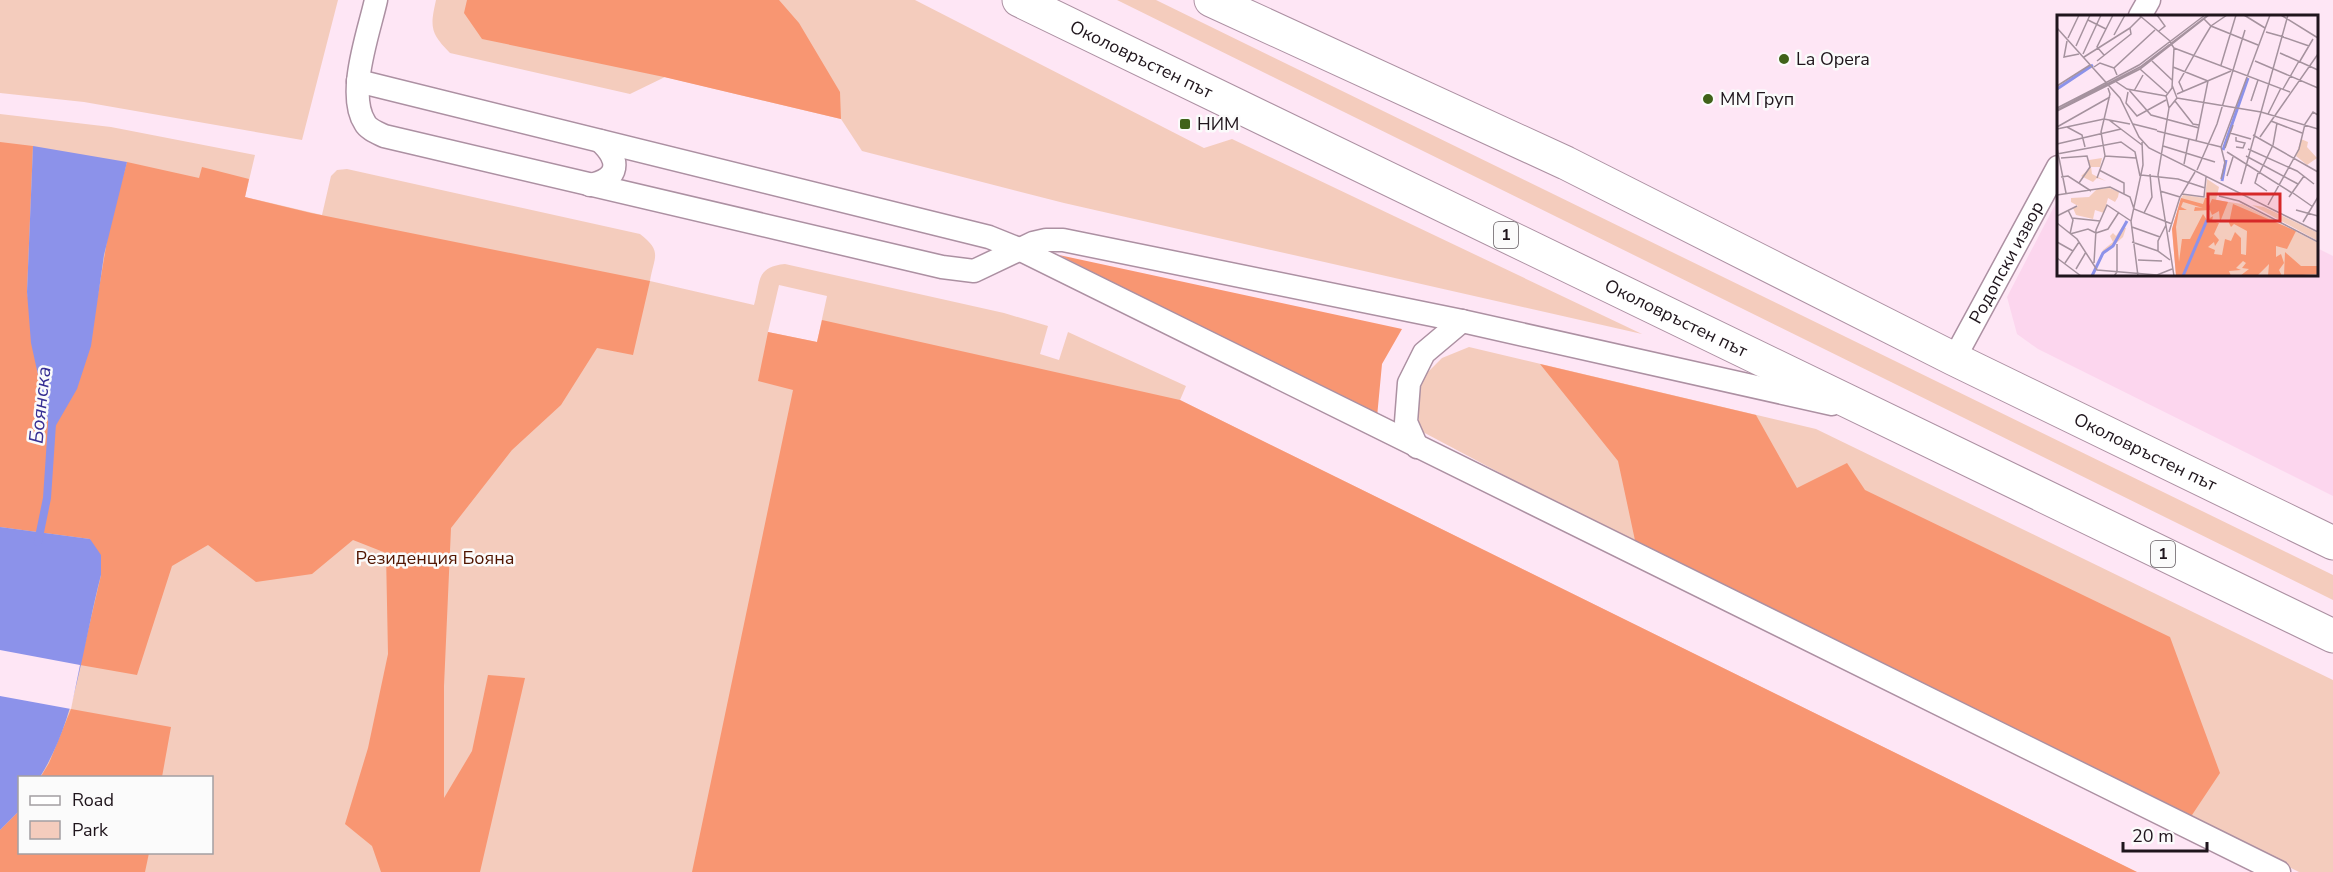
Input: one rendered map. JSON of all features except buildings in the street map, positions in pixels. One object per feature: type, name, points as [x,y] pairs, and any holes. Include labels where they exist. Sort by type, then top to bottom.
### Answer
[{"type":"highway","name":"Околовръстен път","points":[[1019,0],[2333,636]]},
{"type":"highway","name":"Околовръстен път","points":[[1211,0],[1566,163],[1954,359],[2333,543]]},
{"type":"highway","points":[[1236,0],[1262,22]]},
{"type":"street","points":[[376,0],[358,81],[358,106],[365,124],[384,136],[942,267],[974,271],[1019,249],[1046,240],[1063,240],[1462,321],[1875,414]]},
{"type":"street","points":[[2141,15],[2149,0]]},
{"type":"street","points":[[358,81],[948,226],[989,237],[1019,249],[2279,872]]},
{"type":"street","points":[[590,185],[603,183],[610,178],[614,170],[614,158],[609,149],[600,141]]},
{"type":"street","name":"Родопски извор","points":[[1954,359],[2057,170]]},
{"type":"street","points":[[1417,447],[1406,423],[1409,383],[1424,353],[1462,321]]},
{"type":"shaded area","points":[[2057,201],[2057,276],[2318,276],[2318,248],[2333,256],[2333,496],[2038,349],[2017,334],[2007,297]]},
{"type":"green space","points":[[0,0],[338,0],[302,140],[84,102],[0,93]]},
{"type":"green space","points":[[436,0],[915,0],[1204,148],[1232,139],[1642,334],[1064,203],[862,151],[841,119],[665,77],[630,94],[450,53],[435,35],[433,29]]},
{"type":"green space","points":[[467,0],[779,0],[799,23],[840,92],[841,119],[664,77],[482,39],[464,13]]},
{"type":"green space","points":[[1117,0],[1156,0],[2333,575],[2333,600]]},
{"type":"green space","name":"Резиденция Бояна","points":[[0,114],[111,127],[255,155],[245,197],[322,215],[331,176],[337,170],[347,169],[640,234],[654,250],[655,260],[650,281],[754,305],[764,272],[768,268],[785,264],[1004,313],[1048,326],[1040,354],[1059,360],[1068,332],[1186,386],[1180,400],[2137,872],[0,872]],"holes":[[[779,285],[827,296],[817,342],[768,332]]]},
{"type":"green space","points":[[0,142],[33,146],[27,292],[51,433],[97,300],[110,223],[127,162],[199,178],[202,167],[249,179],[245,197],[311,213],[650,281],[633,355],[597,348],[561,405],[512,450],[451,528],[444,686],[444,798],[472,751],[488,675],[525,678],[480,872],[381,872],[372,846],[345,824],[368,748],[388,654],[386,553],[353,540],[312,574],[256,582],[208,545],[172,566],[137,675],[80,665],[101,575],[90,539],[0,527]]},
{"type":"green space","points":[[1059,255],[1402,329],[1382,364],[1377,417]]},
{"type":"green space","points":[[822,320],[1180,400],[2137,872],[692,872],[793,390],[758,381],[768,332],[817,342]]},
{"type":"green space","points":[[1469,347],[1816,429],[2333,680],[2333,872],[2299,872],[1636,545],[1421,431],[1415,401],[1424,376],[1442,358]]},
{"type":"green space","points":[[1540,364],[1756,415],[1797,488],[1847,463],[1865,490],[2170,637],[2220,773],[2190,818],[1636,545],[1618,461]]},
{"type":"green space","points":[[71,709],[171,727],[162,776],[41,776],[49,763]]},
{"type":"green space","points":[[18,812],[18,854],[149,854],[145,872],[0,872],[0,830]]},
{"type":"water","points":[[33,146],[127,162],[104,255],[91,346],[77,389],[51,434],[31,343],[27,292]]},
{"type":"water","points":[[0,527],[90,539],[101,555],[101,575],[71,705],[53,754],[41,776],[18,776],[18,812],[0,830]]},
{"type":"pier","points":[[0,650],[80,665],[71,709],[0,696]]},
{"type":"waterway","name":"Боянска","points":[[38,542],[47,498],[52,424]]},
{"type":"place","name":"La Opera","points":[[1784,59]]},
{"type":"place","name":"ММ Груп","points":[[1708,99]]},
{"type":"place","name":"НИМ","points":[[1185,124]]}]
